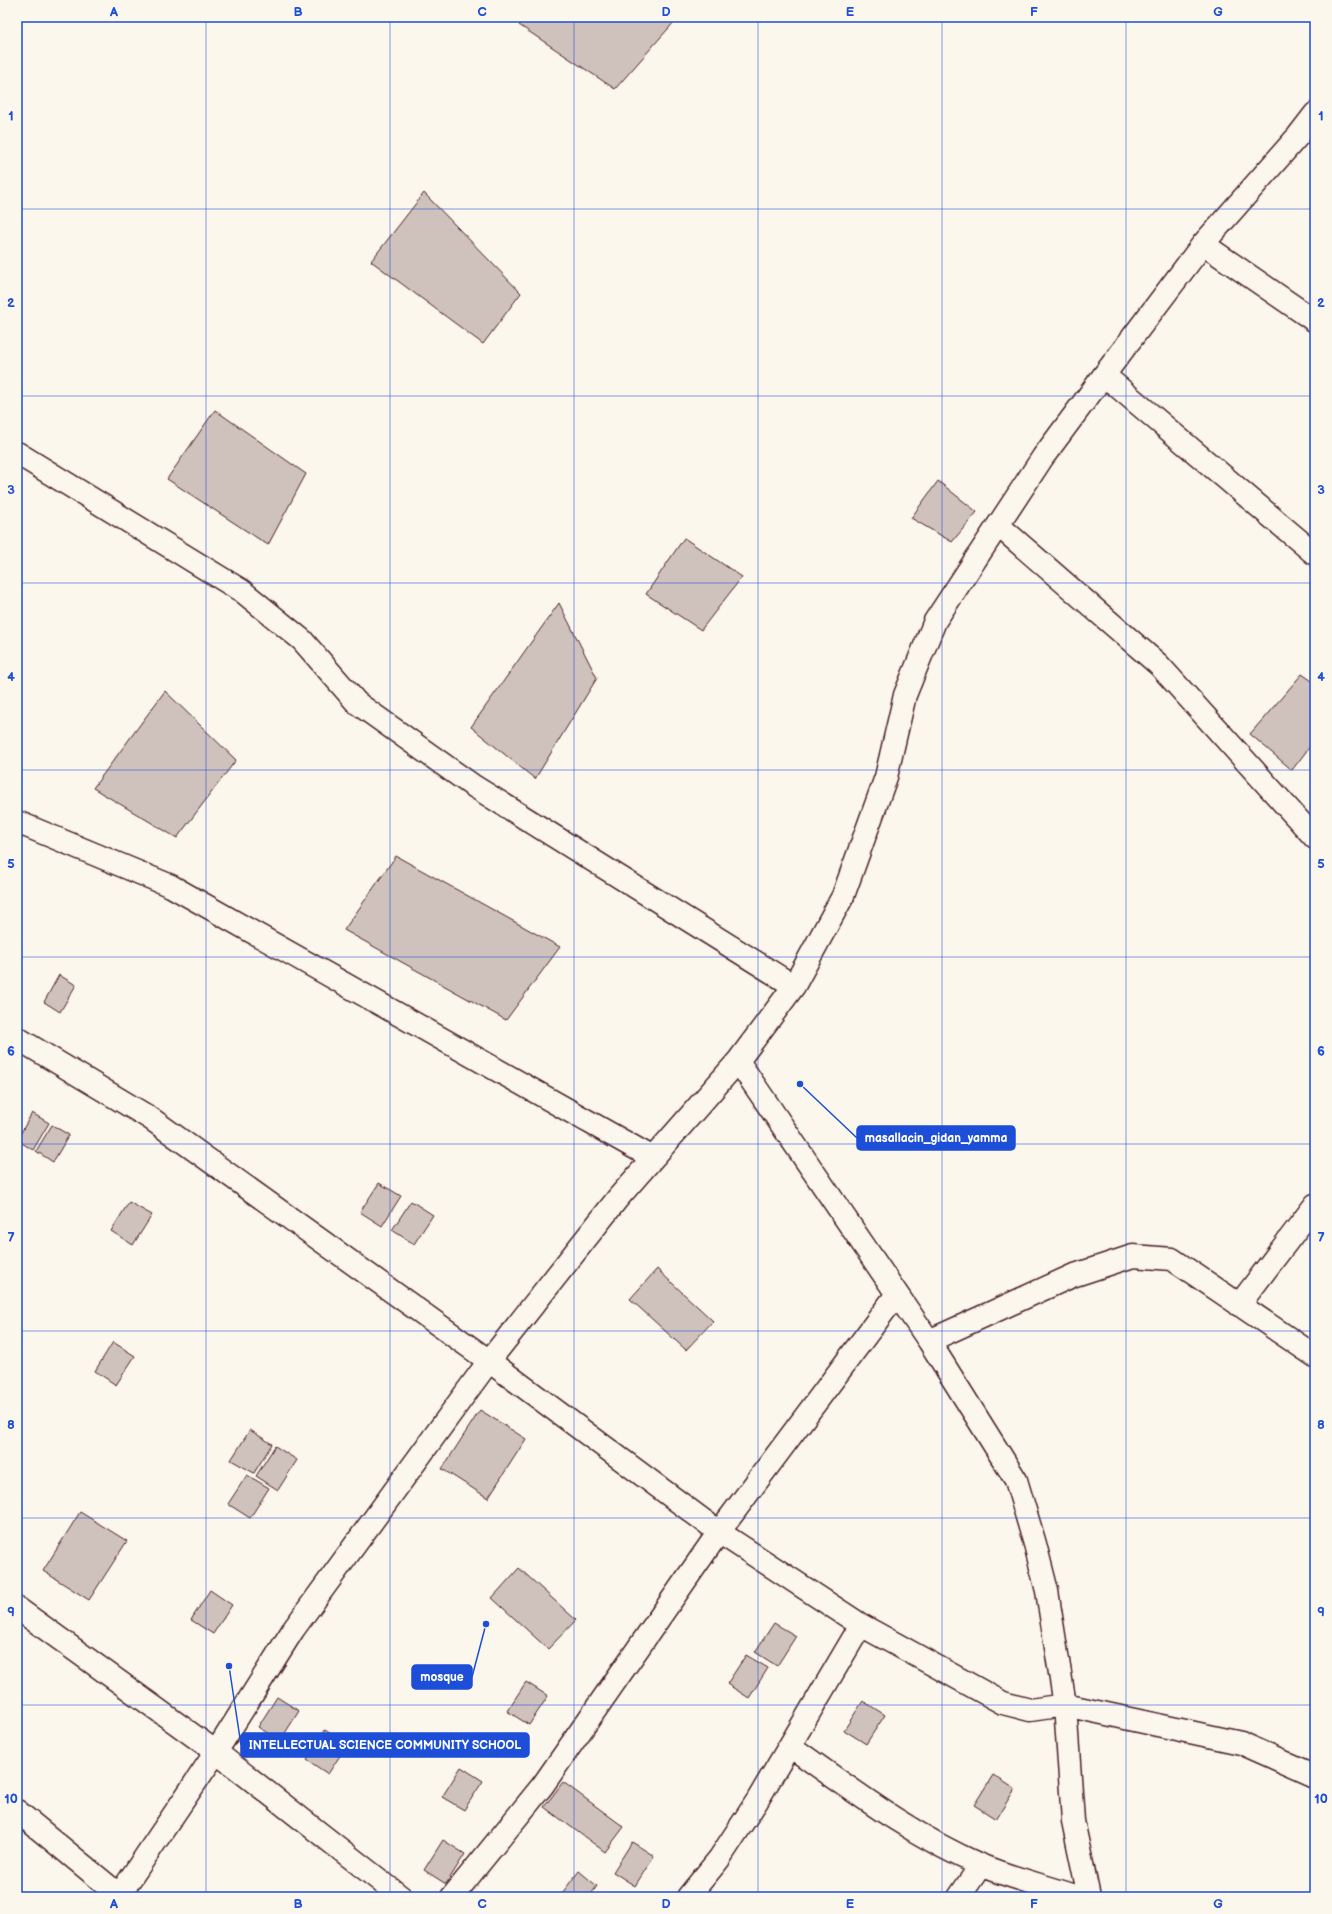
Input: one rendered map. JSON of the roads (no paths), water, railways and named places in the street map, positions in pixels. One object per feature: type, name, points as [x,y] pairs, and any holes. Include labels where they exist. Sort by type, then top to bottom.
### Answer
[{"type":"street","points":[[17,1811],[118,1896],[216,1752],[293,1630],[489,1361],[618,1198],[738,1061],[794,986],[843,896],[886,777],[905,695],[935,621],[1044,457],[1104,375],[1203,244],[1298,136],[1315,114]]},
{"type":"street","points":[[1203,244],[1315,321]]},
{"type":"street","points":[[1104,375],[1315,554]]},
{"type":"street","points":[[17,453],[242,591],[302,640],[357,703],[472,785],[794,986]]},
{"type":"street","points":[[998,525],[1159,665],[1315,838]]},
{"type":"street","points":[[17,822],[170,886],[652,1158]]},
{"type":"street","points":[[17,1038],[150,1118],[489,1361],[719,1532],[861,1625],[1003,1703],[1030,1710],[1065,1705],[1241,1743],[1315,1776]]},
{"type":"street","points":[[738,1061],[929,1342],[1016,1480],[1047,1591],[1065,1705],[1074,1821],[1089,1897]]},
{"type":"street","points":[[1239,1304],[1315,1205]]},
{"type":"street","points":[[929,1342],[1072,1276],[1133,1256],[1172,1259],[1315,1356]]},
{"type":"street","points":[[452,1897],[542,1785],[719,1532],[896,1294]]},
{"type":"street","points":[[17,1608],[216,1752],[400,1897]]},
{"type":"street","points":[[688,1897],[719,1859],[757,1801],[861,1625]]},
{"type":"street","points":[[790,1746],[869,1802],[930,1840],[981,1865],[1078,1897]]},
{"type":"street","points":[[959,1897],[981,1865]]},
{"type":"place","name":"masallacin_gidan_yamma","points":[[800,1084]]},
{"type":"place","name":"mosque","points":[[486,1624]]},
{"type":"place","name":"INTELLECTUAL SCIENCE COMMUNITY SCHOOL","points":[[229,1666]]}]
